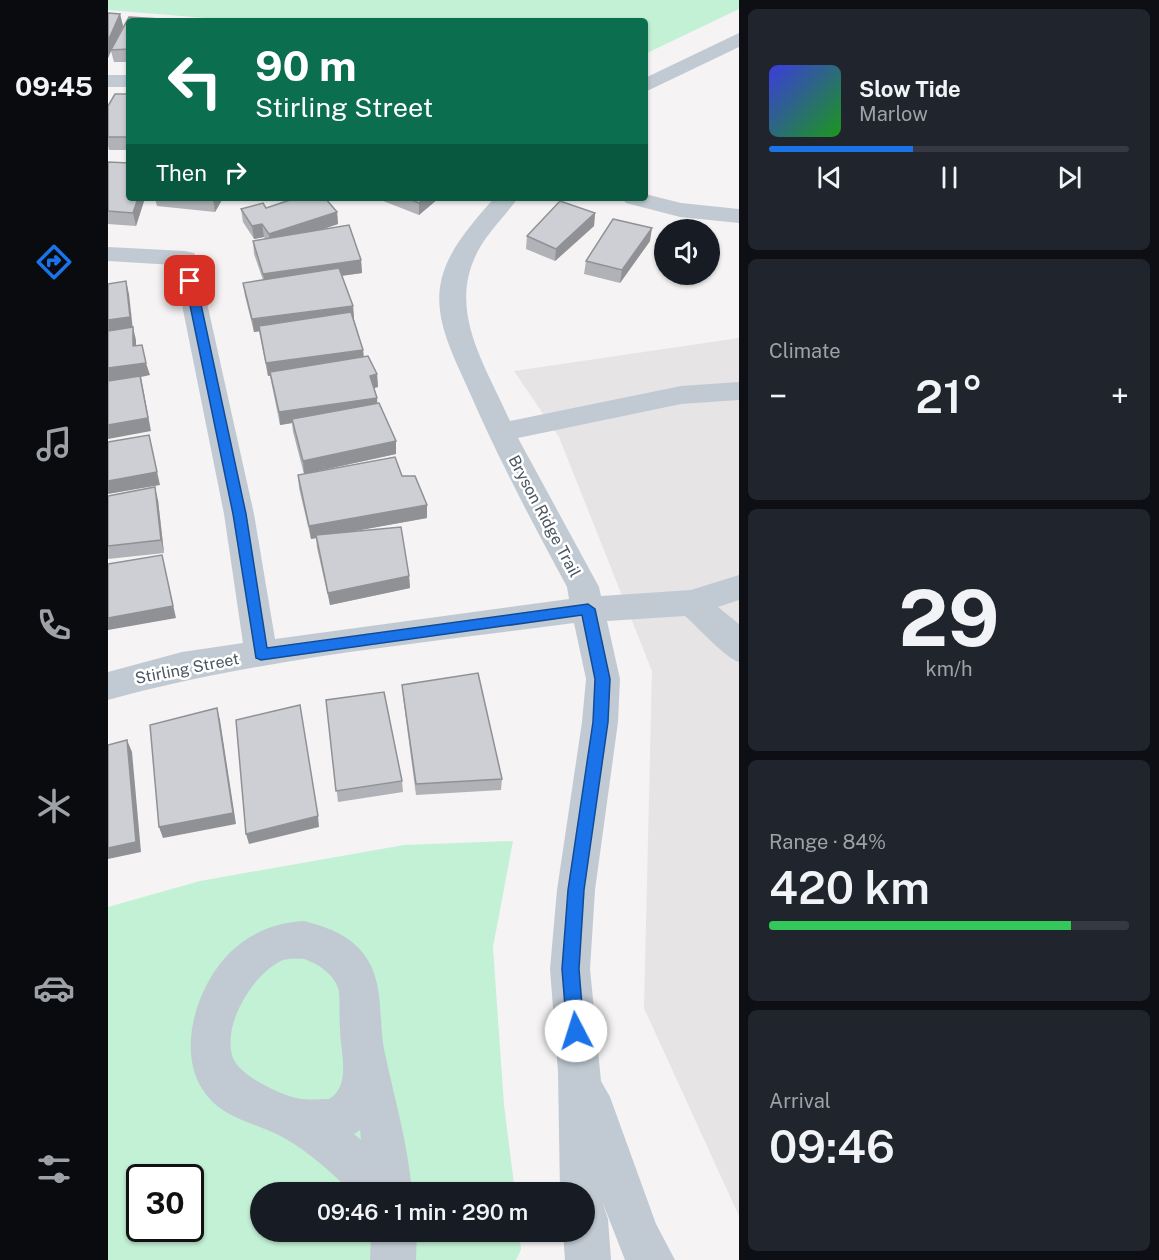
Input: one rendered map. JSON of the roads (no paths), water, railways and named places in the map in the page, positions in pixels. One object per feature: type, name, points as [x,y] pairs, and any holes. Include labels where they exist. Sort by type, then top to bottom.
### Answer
[{"type":"street","points":[[648,84],[739,39]]},
{"type":"street","points":[[108,81],[126,81]]},
{"type":"street","name":"Bryson Ridge Trail","points":[[504,201],[474,237],[459,265],[453,286],[452,312],[466,352],[515,463],[583,587],[603,679],[600,722],[576,890],[570,969],[579,1072],[583,1182]]},
{"type":"street","points":[[646,201],[680,210],[739,216]]},
{"type":"street","points":[[108,254],[185,258],[239,514],[261,654]]},
{"type":"street","points":[[502,432],[681,395],[739,391]]},
{"type":"street","name":"Stirling Street","points":[[108,686],[182,666],[261,654],[588,609],[692,603],[739,587]]},
{"type":"street","points":[[692,603],[728,634],[739,649]]},
{"type":"street","points":[[372,1182],[328,1140],[297,1121],[247,1102],[227,1088],[213,1065],[210,1041],[214,1011],[223,991],[239,969],[258,952],[286,940],[314,941],[339,955],[356,978],[360,1000],[361,1035],[384,1142],[388,1182]]},
{"type":"street","points":[[297,1121],[328,1123],[346,1116],[354,1106],[366,1059]]},
{"type":"street","name":"Bryson Ridge Trail","points":[[579,1072],[638,1237],[652,1260]]},
{"type":"street","points":[[393,1260],[394,1242]]},
{"type":"street","points":[[587,1242],[588,1260]]}]
